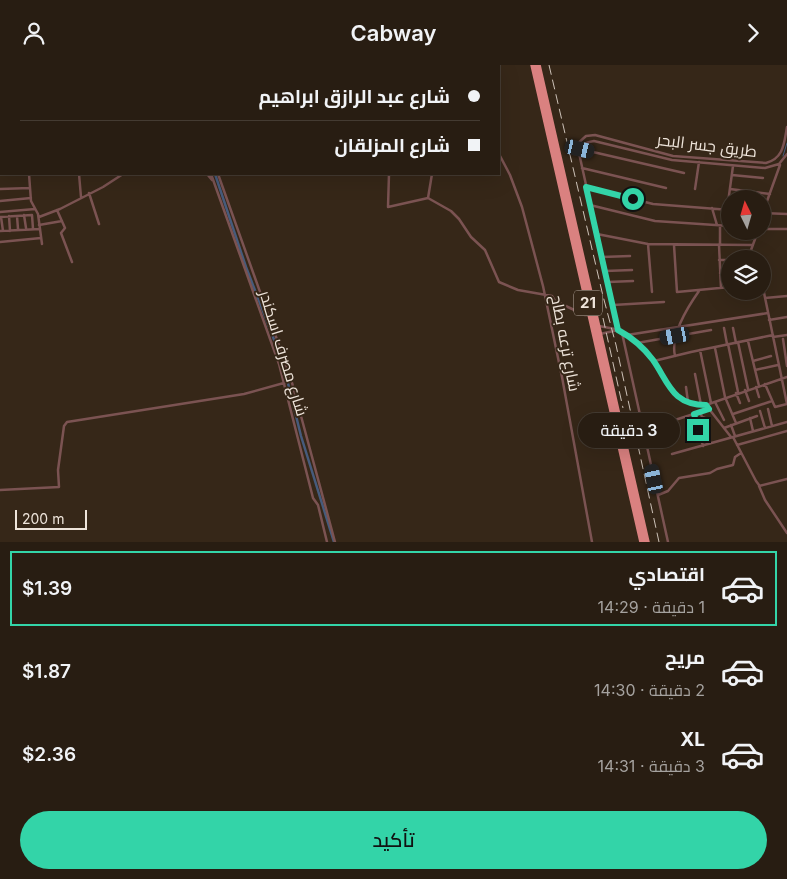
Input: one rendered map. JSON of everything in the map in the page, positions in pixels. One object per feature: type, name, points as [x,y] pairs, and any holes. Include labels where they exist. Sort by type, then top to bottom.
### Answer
[{"type":"highway","name":"21","points":[[533,65],[642,541]]},
{"type":"highway","name":"21","points":[[538,65],[647,541]]},
{"type":"street","name":"طريق جسر البحر","points":[[575,146],[586,137],[595,135],[673,156],[766,163],[776,159],[782,151],[786,142],[787,127]]},
{"type":"street","name":"طريق جسر البحر","points":[[580,149],[586,143],[594,141],[672,160],[769,168],[781,163]]},
{"type":"street","points":[[618,330],[582,168],[580,149],[684,173]]},
{"type":"street","points":[[771,190],[781,163],[787,154]]},
{"type":"street","name":"شارع ترعه بطاح","points":[[500,156],[510,175],[522,207],[545,296],[592,541]]},
{"type":"street","points":[[695,189],[699,162]]},
{"type":"street","points":[[781,163],[787,164]]},
{"type":"street","points":[[733,166],[730,189],[740,190]]},
{"type":"street","points":[[582,168],[666,187]]},
{"type":"street","points":[[29,175],[32,204],[39,217],[42,244]]},
{"type":"street","points":[[79,175],[81,198]]},
{"type":"street","points":[[39,217],[58,210],[103,187],[121,175]]},
{"type":"street","points":[[208,175],[214,183]]},
{"type":"street","name":"شارع مصرف اسكندر","points":[[211,175],[279,364],[313,498],[318,505],[327,541]]},
{"type":"street","name":"شارع مصرف اسكندر","points":[[218,175],[291,381],[335,541]]},
{"type":"street","points":[[388,175],[388,207],[428,198],[451,211],[459,219],[471,237],[485,250],[499,282],[518,290],[552,296],[555,301],[585,315],[590,315]]},
{"type":"street","points":[[428,198],[432,175]]},
{"type":"street","points":[[732,175],[763,178]]},
{"type":"street","points":[[586,187],[651,204],[721,209]]},
{"type":"street","points":[[0,189],[30,188]]},
{"type":"street","points":[[89,193],[99,225]]},
{"type":"street","points":[[0,201],[31,198]]},
{"type":"street","points":[[590,205],[656,221],[721,225]]},
{"type":"street","points":[[674,245],[676,289],[679,292],[721,288],[718,225],[712,208]]},
{"type":"street","points":[[0,212],[35,209]]},
{"type":"street","points":[[58,210],[66,229],[61,233],[72,262]]},
{"type":"street","points":[[771,214],[787,214]]},
{"type":"street","points":[[24,215],[26,229]]},
{"type":"street","points":[[33,229],[32,215],[1,217],[2,231],[40,229]]},
{"type":"street","points":[[9,216],[10,231]]},
{"type":"street","points":[[17,216],[18,230]]},
{"type":"street","points":[[39,225],[62,221]]},
{"type":"street","points":[[771,229],[787,229]]},
{"type":"street","points":[[597,234],[648,244],[752,245]]},
{"type":"street","points":[[0,242],[41,238]]},
{"type":"street","points":[[751,250],[754,240]]},
{"type":"street","points":[[648,244],[652,292]]},
{"type":"street","points":[[602,257],[630,256]]},
{"type":"street","points":[[605,271],[632,270]]},
{"type":"street","points":[[608,282],[633,281]]},
{"type":"street","points":[[674,356],[673,345],[675,336],[689,305],[699,290]]},
{"type":"street","points":[[771,297],[787,296]]},
{"type":"street","points":[[765,300],[780,378],[787,404],[775,407],[765,384]]},
{"type":"street","points":[[613,305],[664,302]]},
{"type":"street","points":[[626,335],[768,313]]},
{"type":"street","points":[[769,319],[787,317]]},
{"type":"street","points":[[598,327],[607,326],[618,330],[637,343],[654,361],[672,392],[688,402],[706,405],[787,377]]},
{"type":"street","points":[[733,328],[749,401]]},
{"type":"street","points":[[724,329],[740,403]]},
{"type":"street","points":[[600,334],[618,330]]},
{"type":"street","points":[[637,343],[711,330]]},
{"type":"street","points":[[622,333],[668,541]]},
{"type":"street","points":[[654,361],[737,342],[787,335]]},
{"type":"street","points":[[783,339],[787,366]]},
{"type":"street","points":[[748,340],[759,397]]},
{"type":"street","points":[[715,347],[725,397],[736,423]]},
{"type":"street","points":[[700,350],[713,402],[724,420]]},
{"type":"street","points":[[753,361],[772,357]]},
{"type":"street","points":[[755,371],[778,365]]},
{"type":"street","points":[[695,374],[701,405]]},
{"type":"street","points":[[0,489],[59,487],[59,461],[64,426],[67,422],[244,394],[291,381]]},
{"type":"street","points":[[686,387],[688,402]]},
{"type":"street","points":[[733,414],[772,401]]},
{"type":"street","points":[[706,405],[733,437]]},
{"type":"street","points":[[644,430],[709,409]]},
{"type":"street","points":[[768,409],[772,426]]},
{"type":"street","points":[[760,411],[765,428]]},
{"type":"street","points":[[700,412],[702,417],[706,417],[709,430]]},
{"type":"street","points":[[694,414],[703,446]]},
{"type":"street","points":[[724,428],[757,416]]},
{"type":"street","points":[[750,418],[753,431]]},
{"type":"street","points":[[672,454],[787,421]]},
{"type":"street","points":[[731,425],[733,437],[765,500],[787,533]]},
{"type":"street","points":[[737,445],[787,431]]},
{"type":"street","points":[[658,495],[668,491],[679,478],[708,473],[734,464],[735,457],[741,453]]},
{"type":"street","points":[[759,485],[787,479]]},
{"type":"street","points":[[781,524],[787,523]]},
{"type":"waterway","points":[[783,156],[787,143]]},
{"type":"waterway","points":[[215,175],[246,267],[283,363],[301,436],[334,542]]},
{"type":"railway","points":[[549,65],[616,345],[659,542]]},
{"type":"railway","points":[[603,318],[623,408]]},
{"type":"route","points":[[633,199],[586,187],[618,330],[637,343],[654,361],[674,394],[682,400],[706,405],[709,409],[694,414],[698,430]]}]
